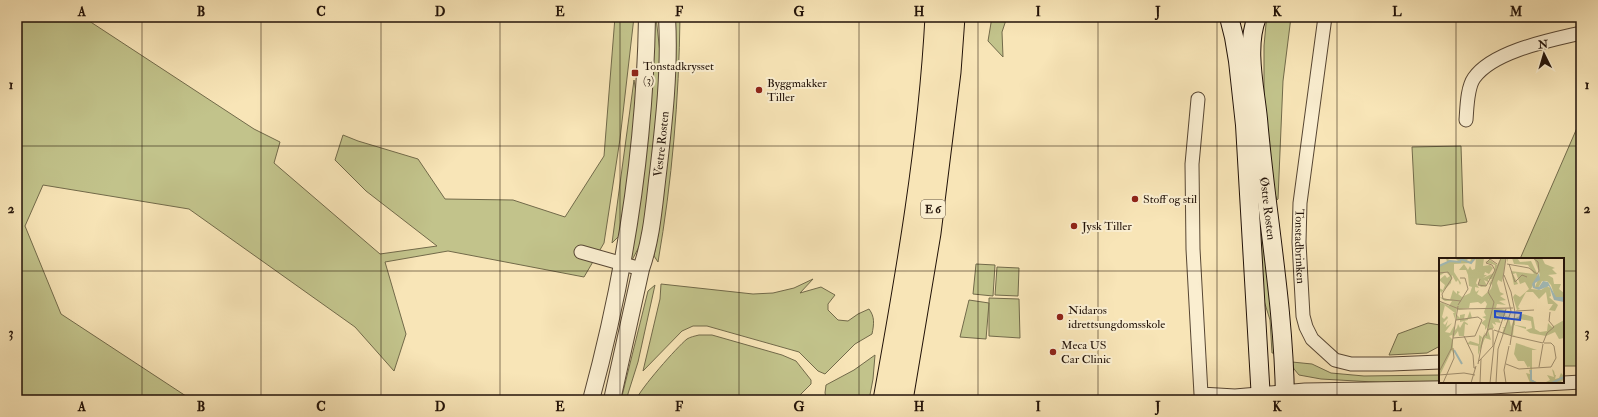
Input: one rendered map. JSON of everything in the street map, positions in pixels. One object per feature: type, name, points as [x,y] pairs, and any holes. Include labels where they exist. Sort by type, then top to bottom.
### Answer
[{"type":"highway","name":"E 6","points":[[884,400],[913,231],[926,132],[936,17]]},
{"type":"highway","name":"E 6","points":[[902,400],[930,233],[950,72],[954,17]]},
{"type":"main road","name":"Østre Rosten","points":[[1229,17],[1238,61],[1245,125],[1261,397]]},
{"type":"main road","name":"Østre Rosten","points":[[1257,17],[1252,37],[1252,62],[1261,161],[1277,286],[1285,396]]},
{"type":"street","name":"Vestre Rosten","points":[[591,400],[604,352],[632,210],[640,141],[647,17]]},
{"type":"street","name":"Vestre Rosten","points":[[612,400],[648,243],[662,142],[668,55],[667,17]]},
{"type":"street","name":"Tonstadbrinken","points":[[1325,17],[1300,203],[1300,274],[1303,316],[1306,327],[1312,339],[1335,360],[1351,364],[1439,362]]},
{"type":"street","points":[[1466,120],[1468,96],[1474,78],[1486,67],[1502,56],[1541,42],[1581,33]]},
{"type":"street","points":[[1198,99],[1192,164],[1193,250],[1201,394],[1261,397],[1492,390],[1581,382]]},
{"type":"street","points":[[581,252],[622,262],[641,269]]},
{"type":"green space","points":[[17,17],[83,17],[254,129],[280,142],[274,163],[380,254],[437,246],[366,191],[335,160],[343,135],[418,159],[445,199],[513,200],[565,217],[604,156],[615,17],[634,17],[620,139],[604,243],[584,277],[448,251],[385,262],[406,334],[394,371],[355,327],[189,209],[43,185],[25,226],[61,314],[192,400],[17,400]]},
{"type":"green space","points":[[651,17],[656,17],[660,53],[657,123],[648,202],[640,245],[631,262]]},
{"type":"green space","points":[[675,17],[680,17],[674,140],[658,262],[654,256],[658,235],[675,44]]},
{"type":"green space","points":[[992,17],[1007,17],[1002,32],[1003,57],[988,41]]},
{"type":"green space","points":[[1268,17],[1291,17],[1283,81],[1277,200],[1274,191],[1264,102],[1264,46]]},
{"type":"green space","points":[[634,80],[639,110],[619,236],[612,243]]},
{"type":"green space","points":[[1580,121],[1581,366],[1564,366],[1564,258],[1520,258]]},
{"type":"green space","points":[[1461,146],[1463,206],[1467,222],[1441,226],[1416,224],[1412,147]]},
{"type":"green space","points":[[1257,210],[1261,210],[1276,353],[1272,353],[1270,320],[1261,291]]},
{"type":"green space","points":[[976,264],[995,265],[993,296],[973,294]]},
{"type":"green space","points":[[997,267],[1019,268],[1018,296],[995,295]]},
{"type":"green space","points":[[813,279],[800,293],[821,287],[835,295],[828,304],[828,310],[838,320],[848,321],[869,309],[874,321],[872,334],[855,344],[825,374],[818,371],[799,352],[707,326],[693,326],[682,331],[643,371],[660,299],[661,284],[753,294],[773,293],[794,288]]},
{"type":"green space","points":[[655,285],[638,362],[626,400],[621,400],[648,291]]},
{"type":"green space","points":[[989,298],[1019,299],[1020,338],[989,336]]},
{"type":"green space","points":[[969,300],[989,303],[986,339],[960,337]]},
{"type":"green space","points":[[1428,323],[1439,325],[1439,347],[1427,353],[1389,355],[1398,334]]},
{"type":"green space","points":[[699,335],[712,335],[782,355],[796,361],[811,380],[811,384],[795,400],[636,400],[651,378],[675,350],[687,339]]},
{"type":"green space","points":[[875,355],[869,400],[827,400],[825,393],[826,385],[854,370]]},
{"type":"green space","points":[[1292,362],[1312,364],[1331,373],[1364,376],[1439,375],[1439,382],[1391,383],[1321,379],[1299,375],[1294,369]]},
{"type":"green space","points":[[1340,397],[1349,400],[1307,400]]},
{"type":"place","name":"Tonstadkrysset (3)","points":[[635,73]]},
{"type":"place","name":"Byggmakker Tiller","points":[[759,90]]},
{"type":"place","name":"Stoff og stil","points":[[1135,199]]},
{"type":"place","name":"Jysk Tiller","points":[[1074,226]]},
{"type":"place","name":"Nidaros idrettsungdomsskole","points":[[1060,317]]},
{"type":"place","name":"Meca US Car Clinic","points":[[1053,352]]}]
